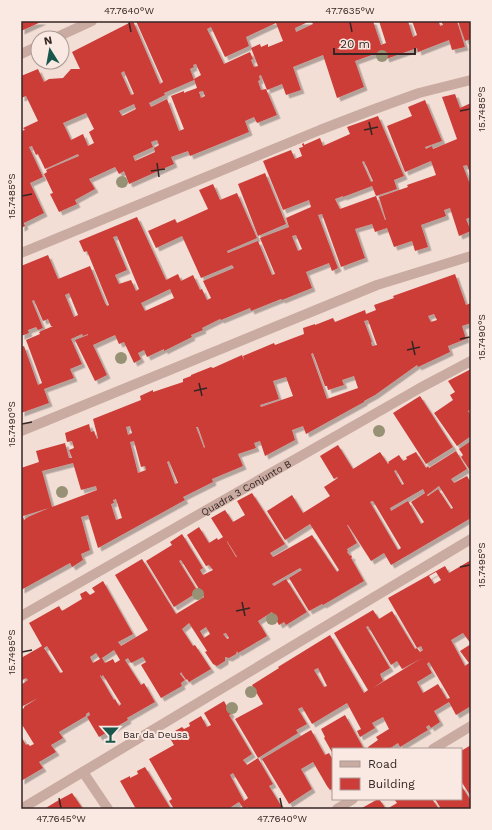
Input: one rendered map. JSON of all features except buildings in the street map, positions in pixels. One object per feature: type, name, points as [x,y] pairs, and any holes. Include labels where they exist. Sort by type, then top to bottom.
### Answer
[{"type":"street","points":[[70,31],[92,21]]},
{"type":"street","points":[[21,253],[350,119],[419,93],[471,80]]},
{"type":"street","points":[[21,431],[377,285],[471,256]]},
{"type":"street","name":"Quadra 3 Conjunto B","points":[[21,616],[420,388],[471,361]]},
{"type":"street","points":[[21,809],[471,539]]},
{"type":"street","points":[[436,748],[471,726]]},
{"type":"street","points":[[83,772],[108,809]]},
{"type":"street","points":[[337,809],[351,800]]},
{"type":"place","name":"Bar da Deusa","points":[[110,734]]}]
